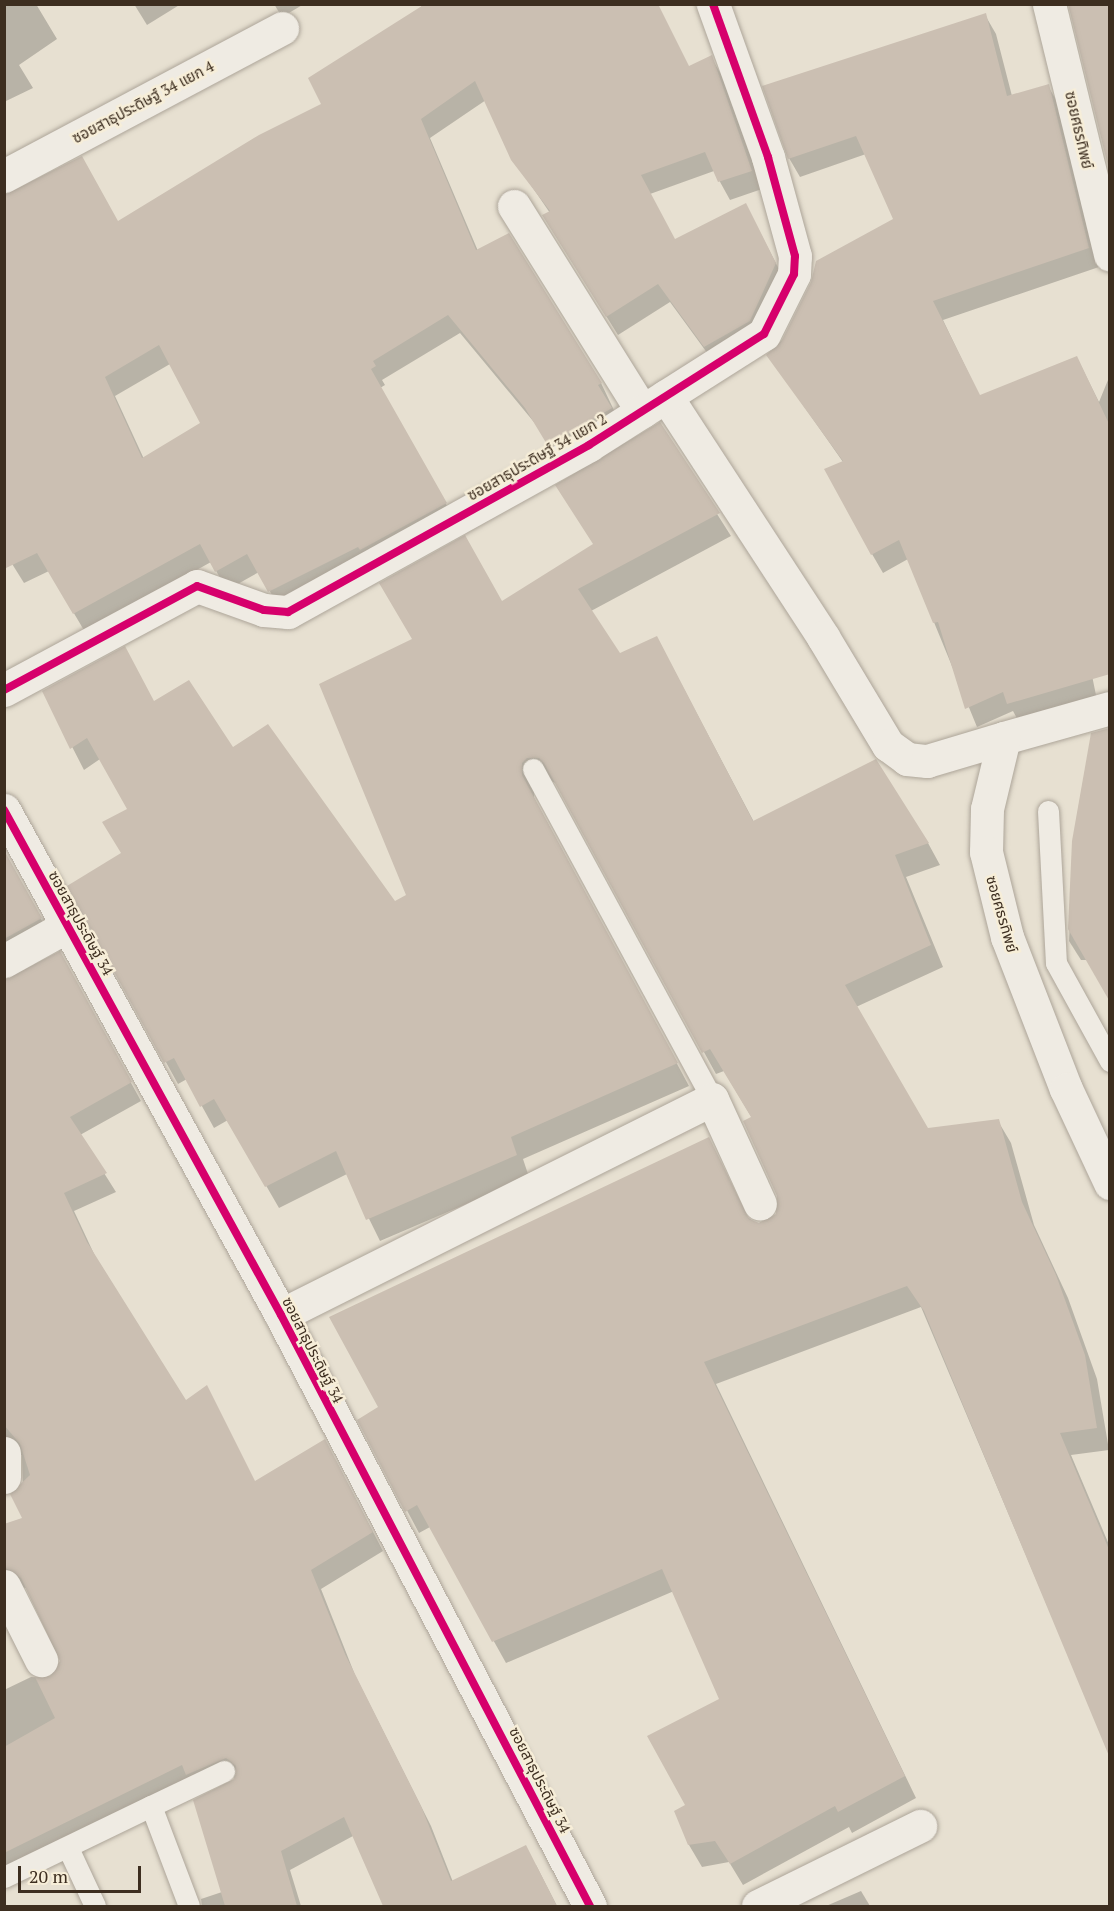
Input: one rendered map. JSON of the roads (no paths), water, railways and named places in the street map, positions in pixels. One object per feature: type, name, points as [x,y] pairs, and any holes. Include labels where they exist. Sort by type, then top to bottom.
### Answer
[{"type":"street","name":"ซอยสาธุประดิษฐ์ 34 แยก 2","points":[[4,690],[197,586],[264,610],[288,612],[654,404],[764,334],[794,274],[791,235],[768,157],[713,4]]},
{"type":"street","name":"ซอยศธรทิพย์","points":[[1049,4],[1110,255]]},
{"type":"street","name":"ซอยสาธุประดิษฐ์ 34 แยก 4","points":[[4,176],[282,28]]},
{"type":"street","points":[[514,206],[823,637],[888,745],[907,759],[927,760],[1110,708]]},
{"type":"street","name":"ซอยศธรทิพย์","points":[[1004,738],[987,809],[986,852],[993,890],[1007,937],[1066,1089],[1110,1184]]},
{"type":"street","name":"ซอยสาธุประดิษฐ์ 34","points":[[4,810],[281,1315],[590,1906]]},
{"type":"street","points":[[4,961],[67,926]]},
{"type":"street","points":[[281,1315],[712,1099],[760,1204]]},
{"type":"street","points":[[4,1453],[4,1477]]},
{"type":"street","points":[[4,1586],[41,1660]]},
{"type":"street","points":[[758,1906],[920,1826]]},
{"type":"lane","points":[[533,769],[712,1099]]},
{"type":"lane","points":[[1048,811],[1056,963],[1110,1060]]},
{"type":"lane","points":[[4,1877],[224,1771]]},
{"type":"lane","points":[[151,1806],[189,1906]]},
{"type":"lane","points":[[68,1848],[95,1906]]}]
